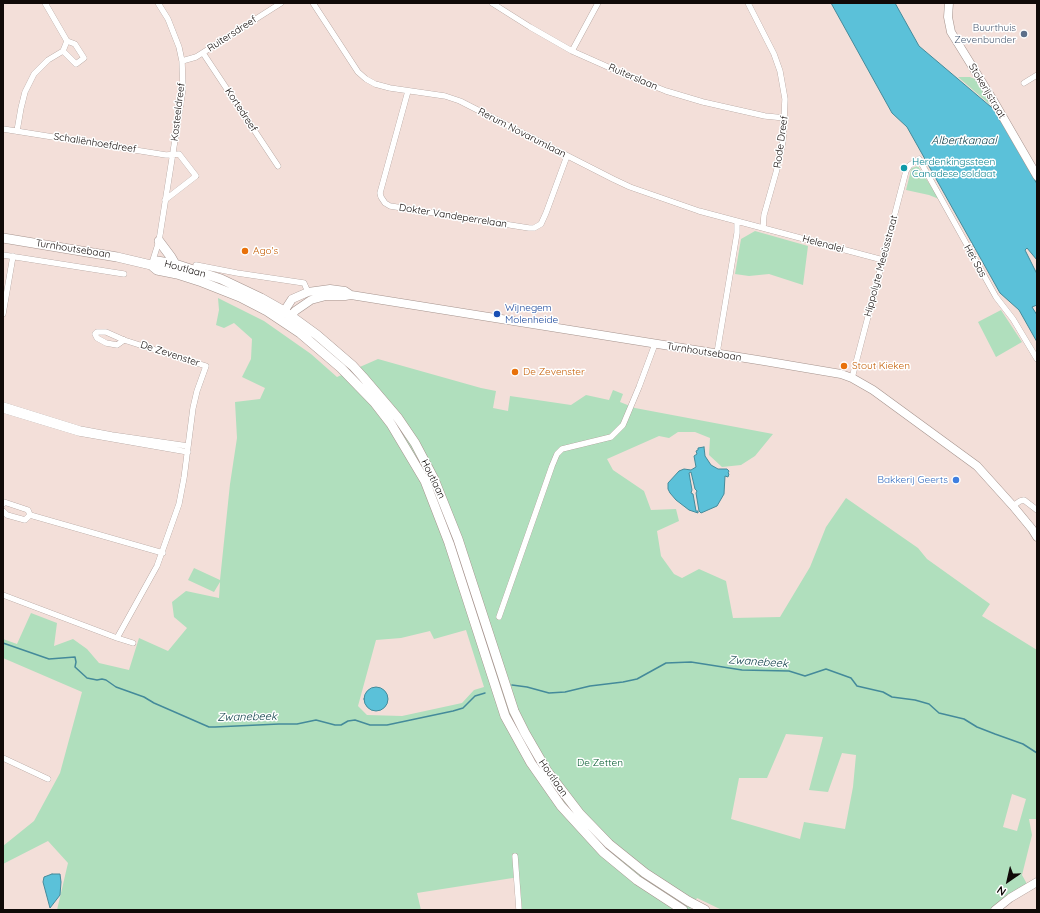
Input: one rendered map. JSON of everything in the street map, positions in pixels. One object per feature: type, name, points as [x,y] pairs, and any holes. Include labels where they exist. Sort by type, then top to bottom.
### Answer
[{"type":"main road","name":"Stokerijstraat","points":[[950,3],[948,17],[951,32],[1037,176]]},
{"type":"main road","name":"Turnhoutsebaan","points":[[3,238],[113,256],[147,264]]},
{"type":"main road","points":[[159,241],[175,264]]},
{"type":"main road","name":"Houtlaan","points":[[147,264],[157,261],[175,264],[237,286],[326,341],[363,377],[398,418],[425,462],[449,515],[514,711],[537,755],[557,785],[594,830],[625,858],[665,887],[705,910]]},
{"type":"main road","name":"Houtlaan","points":[[147,264],[157,270],[202,282],[285,317],[361,388],[391,424],[416,466],[431,496],[449,543],[505,716],[516,738],[540,777],[561,806],[603,852],[637,880],[683,910]]},
{"type":"main road","name":"Turnhoutsebaan","points":[[285,317],[292,299],[308,292],[330,289],[345,291],[351,295]]},
{"type":"main road","points":[[308,292],[312,300]]},
{"type":"main road","name":"Turnhoutsebaan","points":[[285,317],[312,300],[326,296],[351,295],[832,372],[852,378],[873,390],[977,466],[1013,506],[1037,537]]},
{"type":"main road","points":[[996,910],[1010,898],[1037,882]]},
{"type":"street","points":[[44,3],[67,41],[75,44],[84,58],[76,64],[63,51]]},
{"type":"street","name":"Kasteeldreef","points":[[147,264],[159,241],[183,89],[182,61],[179,46],[168,19],[158,3]]},
{"type":"street","name":"Ruitersdreef","points":[[182,61],[196,58],[281,3]]},
{"type":"street","name":"Rerum Novarumlaan","points":[[313,3],[358,72],[375,84],[390,88],[445,96],[460,101],[630,187],[700,211],[739,223],[760,227]]},
{"type":"street","name":"Ruiterslaan","points":[[493,3],[530,27],[572,51],[666,91],[695,100],[765,116],[785,118]]},
{"type":"street","points":[[572,51],[598,3]]},
{"type":"street","name":"Rode Dreef","points":[[748,3],[774,54],[780,71],[784,91],[785,118],[780,155],[764,215],[760,220],[760,227]]},
{"type":"street","points":[[17,131],[25,92],[34,74],[48,60],[63,51],[67,41]]},
{"type":"street","name":"Kortedreef","points":[[203,53],[278,166]]},
{"type":"street","points":[[1024,83],[1037,75]]},
{"type":"street","name":"Dokter Vandeperrelaan","points":[[408,91],[380,193],[385,203],[390,206],[534,228],[541,224],[567,156]]},
{"type":"street","name":"Schaliënhoefdreef","points":[[3,128],[166,155],[173,154]]},
{"type":"street","name":"Kasteeldreef","points":[[165,200],[196,176],[179,154],[173,154]]},
{"type":"street","name":"Hippolyte Meeùsstraat","points":[[852,378],[906,171],[910,165],[919,159]]},
{"type":"street","name":"Het Sas","points":[[919,159],[996,297],[1013,319],[1037,359]]},
{"type":"street","points":[[717,353],[739,223]]},
{"type":"street","name":"Helenalei","points":[[760,227],[883,260]]},
{"type":"street","name":"Turnhoutsebaan","points":[[3,255],[124,274]]},
{"type":"street","points":[[3,314],[13,256]]},
{"type":"street","points":[[196,265],[236,273],[304,283],[308,292]]},
{"type":"street","name":"De Zevenster","points":[[118,638],[163,552],[179,504],[193,408],[197,391],[206,366],[124,340]]},
{"type":"street","points":[[500,617],[557,454],[562,448],[611,437],[620,429],[639,387],[655,344]]},
{"type":"street","points":[[3,405],[79,431],[132,441],[188,449]]},
{"type":"street","points":[[3,410],[29,415]]},
{"type":"street","points":[[1013,506],[1024,500],[1037,510]]},
{"type":"street","points":[[3,504],[4,502],[28,510],[30,514],[163,552]]},
{"type":"street","points":[[3,512],[25,520],[30,514]]},
{"type":"street","points":[[3,589],[4,596],[133,643]]},
{"type":"street","points":[[3,758],[48,779]]},
{"type":"street","points":[[515,856],[519,910]]},
{"type":"green space","points":[[958,77],[970,77],[977,80],[995,109]]},
{"type":"green space","points":[[918,166],[939,199],[929,195],[906,190],[912,168]]},
{"type":"green space","points":[[755,231],[808,246],[803,285],[769,274],[749,276],[735,274],[741,239]]},
{"type":"green space","name":"De Zetten","points":[[218,298],[264,321],[311,354],[337,377],[378,359],[496,391],[493,408],[508,411],[510,396],[571,405],[586,395],[609,400],[613,390],[623,394],[620,402],[635,408],[773,434],[755,456],[741,465],[722,467],[709,455],[710,438],[695,432],[678,432],[669,438],[659,436],[607,459],[613,470],[644,491],[651,510],[676,509],[679,521],[657,531],[661,556],[674,574],[682,578],[699,569],[726,581],[733,618],[780,617],[810,567],[826,527],[846,498],[918,548],[927,559],[990,604],[982,616],[1037,650],[1037,819],[1029,819],[1032,835],[1022,875],[1027,884],[992,910],[722,910],[697,898],[690,910],[522,910],[519,877],[417,893],[421,910],[57,910],[68,863],[48,841],[3,864],[3,846],[34,821],[60,773],[82,692],[3,658],[3,639],[17,644],[31,613],[57,623],[54,646],[73,639],[87,649],[99,663],[129,670],[139,638],[168,651],[187,628],[174,617],[172,602],[186,591],[219,598],[220,582],[214,592],[188,580],[194,568],[220,580],[230,484],[237,438],[235,402],[260,399],[265,388],[242,377],[251,359],[252,339],[234,323],[224,328],[216,325],[219,310]],"holes":[[[466,630],[484,687],[474,690],[462,703],[402,716],[367,715],[358,706],[376,640],[401,638],[430,631],[434,639]],[[786,734],[823,737],[809,790],[828,792],[842,753],[856,755],[853,787],[845,829],[804,822],[800,839],[731,819],[739,778],[767,778]],[[1012,794],[1026,799],[1017,831],[1003,827]]]},
{"type":"green space","points":[[1001,310],[1022,342],[996,357],[978,322]]},
{"type":"water","name":"Albertkanaal","points":[[831,3],[895,3],[919,46],[997,112],[1037,184],[1037,260],[1027,248],[1025,250],[1037,274],[1037,305],[1032,307],[1037,315],[1037,342],[1019,310],[1000,293],[907,127],[892,113]]},
{"type":"water","points":[[704,447],[705,456],[711,465],[718,469],[727,469],[729,474],[728,477],[725,476],[724,494],[717,506],[701,513],[699,511],[697,491],[695,489],[691,472],[689,473],[692,490],[691,493],[693,494],[696,511],[698,511],[698,513],[689,510],[676,500],[668,489],[668,483],[679,471],[684,469],[691,470],[696,467],[694,456],[697,454],[696,451],[698,448]]},
{"type":"water","points":[[376,687],[384,691],[388,699],[384,707],[376,711],[368,707],[364,699],[368,691]]},
{"type":"water","points":[[52,874],[60,874],[61,882],[60,895],[50,908],[43,882],[44,877]]},
{"type":"waterway","name":"Zwanebeek","points":[[3,643],[49,659],[75,657],[75,667],[87,678],[106,680],[116,687],[144,697],[154,703],[209,727],[297,724],[316,720],[335,725],[341,725],[348,721],[355,720],[370,725],[387,725],[463,708],[475,696],[485,693]]},
{"type":"waterway","name":"Zwanebeek","points":[[512,685],[527,687],[549,693],[565,692],[590,686],[637,679],[666,663],[691,662],[742,670],[789,671],[805,676],[826,669],[851,678],[857,686],[883,692],[892,697],[915,700],[929,704],[939,713],[964,719],[977,727],[1023,744],[1037,753]]},
{"type":"place","name":"Buurthuis Zevenbunder","points":[[1024,34]]},
{"type":"place","name":"Herdenkingssteen Canadese soldaat","points":[[904,168]]},
{"type":"place","name":"Ago's","points":[[245,251]]},
{"type":"place","name":"Wijnegem Molenheide","points":[[497,314]]},
{"type":"place","name":"Stout Kieken","points":[[844,366]]},
{"type":"place","name":"De Zevenster","points":[[515,372]]},
{"type":"place","name":"Bakkerij Geerts","points":[[956,480]]}]
